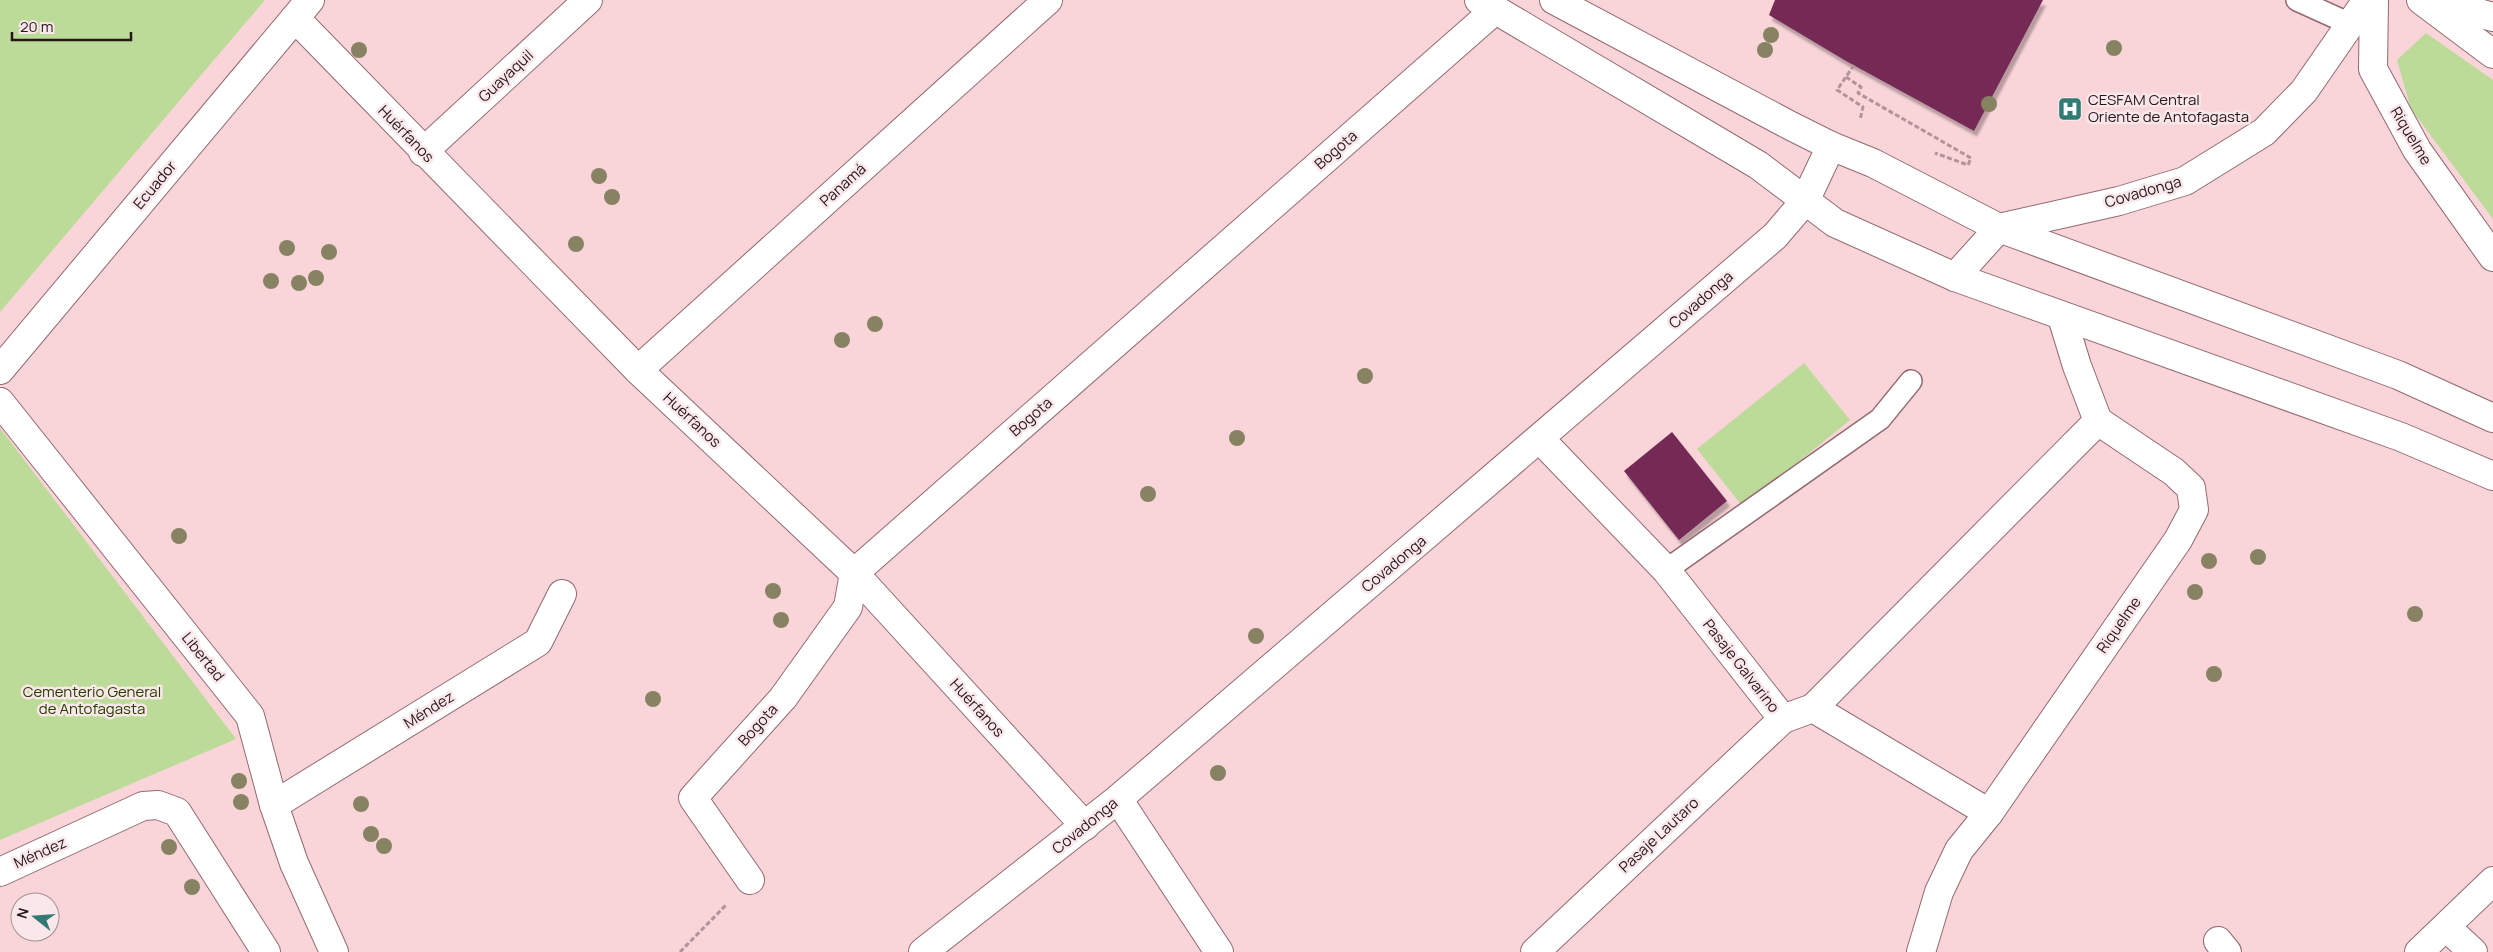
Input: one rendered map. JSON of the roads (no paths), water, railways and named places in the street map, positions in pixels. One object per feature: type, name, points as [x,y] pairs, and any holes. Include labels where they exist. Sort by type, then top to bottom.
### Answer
[{"type":"street","name":"Guayaquil","points":[[423,152],[588,0]]},
{"type":"street","name":"Panamá","points":[[638,370],[1048,0]]},
{"type":"street","points":[[1554,0],[1831,146],[1873,163],[1999,228],[2398,375],[2493,418]]},
{"type":"street","name":"Covadonga","points":[[1999,228],[2119,200],[2185,182],[2264,132],[2304,91],[2368,0]]},
{"type":"street","name":"Riquelme","points":[[2374,0],[2373,69],[2418,150],[2493,257]]},
{"type":"street","points":[[2422,0],[2493,54]]},
{"type":"street","points":[[2432,0],[2493,17]]},
{"type":"street","points":[[1487,5],[1758,165],[1836,223],[1955,277],[2401,437],[2493,476]]},
{"type":"street","name":"Bogota","points":[[750,880],[693,798],[783,698],[848,607],[854,573],[1487,5]]},
{"type":"street","name":"Huérfanos","points":[[302,9],[423,152],[638,370],[854,573],[1085,826]]},
{"type":"street","name":"Ecuador","points":[[0,370],[302,9]]},
{"type":"street","name":"Covadonga","points":[[924,952],[1118,800],[1775,236],[1805,201],[1831,146]]},
{"type":"street","points":[[1955,277],[1999,228]]},
{"type":"street","points":[[1989,814],[1813,708],[2098,421],[2077,366],[2062,316]]},
{"type":"street","name":"Libertad","points":[[0,402],[250,716],[274,805],[294,863],[334,952]]},
{"type":"street","name":"Riquelme","points":[[1921,952],[1939,892],[1959,850],[1989,814],[2178,540],[2194,510],[2192,488],[2174,472],[2098,421]]},
{"type":"street","name":"Pasaje Galvarino","points":[[1540,439],[1666,570],[1782,719],[1813,708]]},
{"type":"street","name":"Méndez","points":[[274,805],[538,642],[562,594]]},
{"type":"street","name":"Pasaje Lautaro","points":[[1535,952],[1782,719]]},
{"type":"street","points":[[1118,800],[1219,952]]},
{"type":"street","name":"Méndez","points":[[0,872],[144,806],[158,805],[178,812],[266,952]]},
{"type":"street","points":[[2418,952],[2493,881]]},
{"type":"street","points":[[2446,927],[2473,952]]},
{"type":"lane","points":[[2297,0],[2350,24]]},
{"type":"lane","points":[[1666,570],[1880,420],[1911,381]]},
{"type":"place","name":"CESFAM Central Oriente de Antofagasta","points":[[2070,109]]},
{"type":"park label","name":"Cementerio General de Antofagasta","points":[[92,700]]}]
